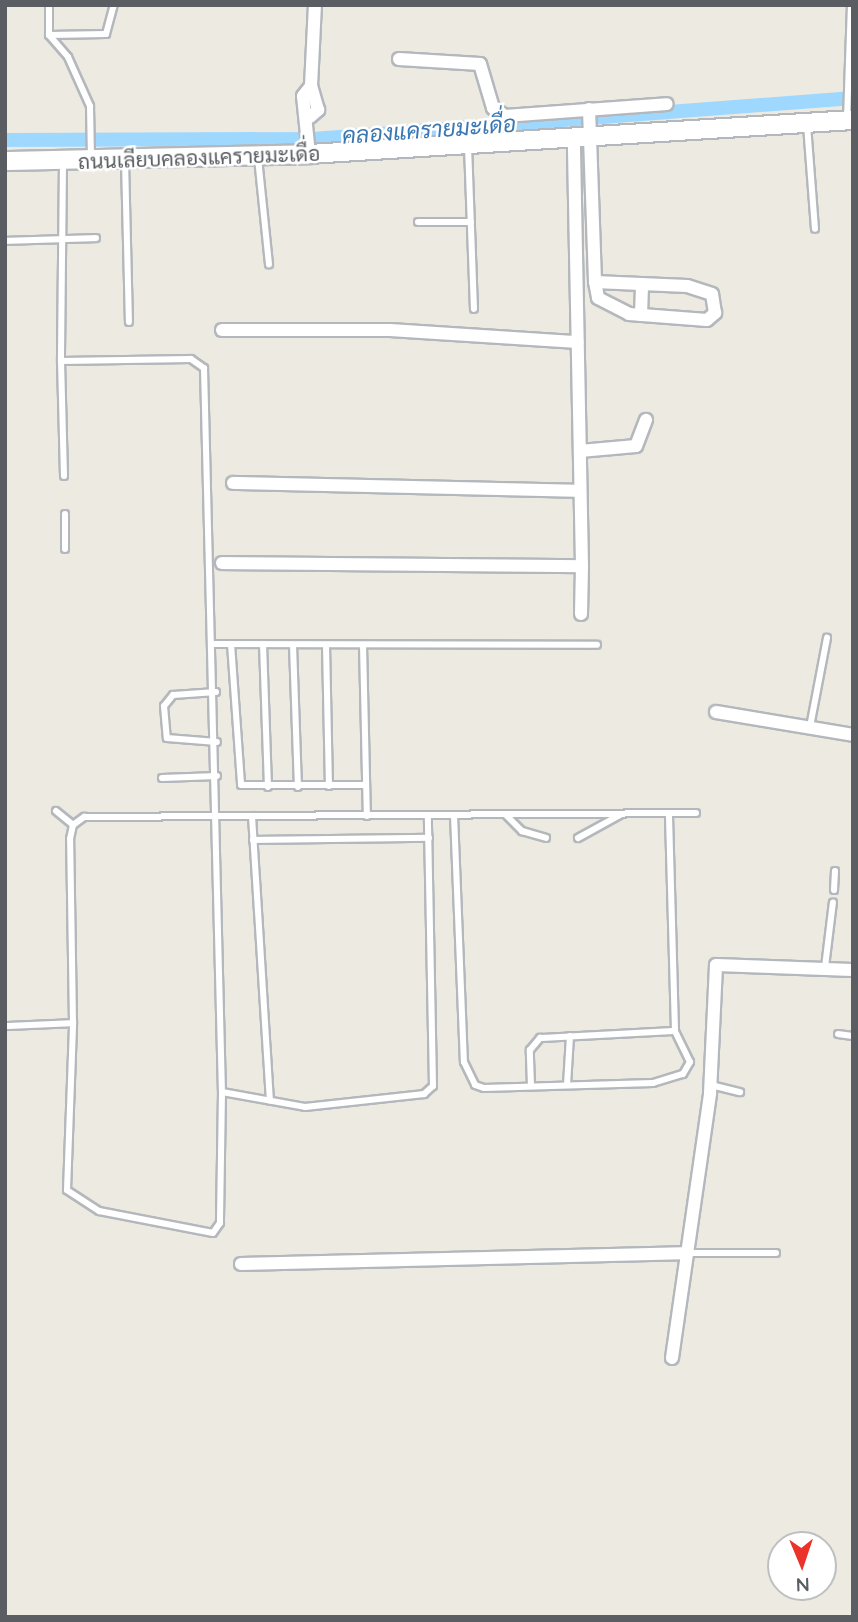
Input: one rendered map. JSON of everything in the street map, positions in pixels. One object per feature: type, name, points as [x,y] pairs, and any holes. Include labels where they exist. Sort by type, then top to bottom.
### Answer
[{"type":"street","points":[[309,146],[310,117],[318,110],[312,86],[315,5]]},
{"type":"street","points":[[399,59],[480,64],[497,114],[587,127],[667,104]]},
{"type":"street","name":"ถนนเลียบคลองแครายมะเดื่อ","points":[[5,161],[62,161],[91,155],[125,161],[258,156],[309,146],[468,145],[587,127],[807,123],[849,116]]},
{"type":"street","points":[[587,127],[595,282],[598,298],[610,309],[641,315],[707,320],[716,301],[687,286],[595,282]]},
{"type":"street","points":[[581,614],[578,342],[587,127]]},
{"type":"street","points":[[641,315],[642,284]]},
{"type":"street","points":[[222,330],[390,330],[578,342]]},
{"type":"street","points":[[580,451],[636,446],[646,420]]},
{"type":"street","points":[[233,483],[580,491]]},
{"type":"street","points":[[222,564],[582,566]]},
{"type":"street","points":[[716,712],[853,735]]},
{"type":"street","points":[[672,1358],[682,1253],[710,1085],[716,965],[853,970]]},
{"type":"street","points":[[241,1264],[682,1253]]},
{"type":"lane","points":[[49,5],[49,35],[76,74],[93,132],[91,155]]},
{"type":"lane","points":[[49,35],[107,34],[114,5]]},
{"type":"lane","points":[[849,116],[847,95],[851,5]]},
{"type":"lane","points":[[807,123],[815,229]]},
{"type":"lane","points":[[468,145],[474,309]]},
{"type":"lane","points":[[258,156],[270,264]]},
{"type":"lane","points":[[62,161],[61,361],[64,476]]},
{"type":"lane","points":[[125,161],[129,322]]},
{"type":"lane","points":[[418,222],[471,222]]},
{"type":"lane","points":[[5,241],[96,238]]},
{"type":"lane","points":[[61,361],[191,359],[204,368],[215,644],[222,1092],[220,1223],[213,1233],[77,1202],[67,1190],[65,1168],[73,1023],[73,825]]},
{"type":"lane","points":[[65,514],[65,549]]},
{"type":"lane","points":[[810,727],[827,638]]},
{"type":"lane","points":[[215,644],[597,645]]},
{"type":"lane","points":[[231,644],[237,780],[268,787],[366,785]]},
{"type":"lane","points":[[263,644],[268,787]]},
{"type":"lane","points":[[293,645],[298,787]]},
{"type":"lane","points":[[326,645],[329,786]]},
{"type":"lane","points":[[363,645],[367,816]]},
{"type":"lane","points":[[216,692],[173,695],[164,706],[167,737],[217,743]]},
{"type":"lane","points":[[162,778],[217,776]]},
{"type":"lane","points":[[56,811],[73,825]]},
{"type":"lane","points":[[454,815],[464,1062],[475,1085],[531,1086],[653,1083],[683,1074],[690,1062],[675,1031],[669,813]]},
{"type":"lane","points":[[73,825],[84,817],[696,813]]},
{"type":"lane","points":[[578,838],[622,814]]},
{"type":"lane","points":[[222,1092],[322,1107],[424,1094],[433,1086],[428,815]]},
{"type":"lane","points":[[506,815],[522,831],[546,838]]},
{"type":"lane","points":[[252,816],[270,1100]]},
{"type":"lane","points":[[253,840],[429,838]]},
{"type":"lane","points":[[834,890],[835,871]]},
{"type":"lane","points":[[825,967],[832,902]]},
{"type":"lane","points":[[5,1026],[73,1023]]},
{"type":"lane","points":[[531,1086],[532,1042],[570,1036],[675,1031]]},
{"type":"lane","points":[[838,1034],[853,1036]]},
{"type":"lane","points":[[568,1085],[570,1036]]},
{"type":"lane","points":[[710,1085],[740,1092]]},
{"type":"lane","points":[[682,1253],[776,1252]]},
{"type":"waterway","name":"คลองแครายมะเดื่อ","points":[[5,140],[313,139],[853,98]]}]
